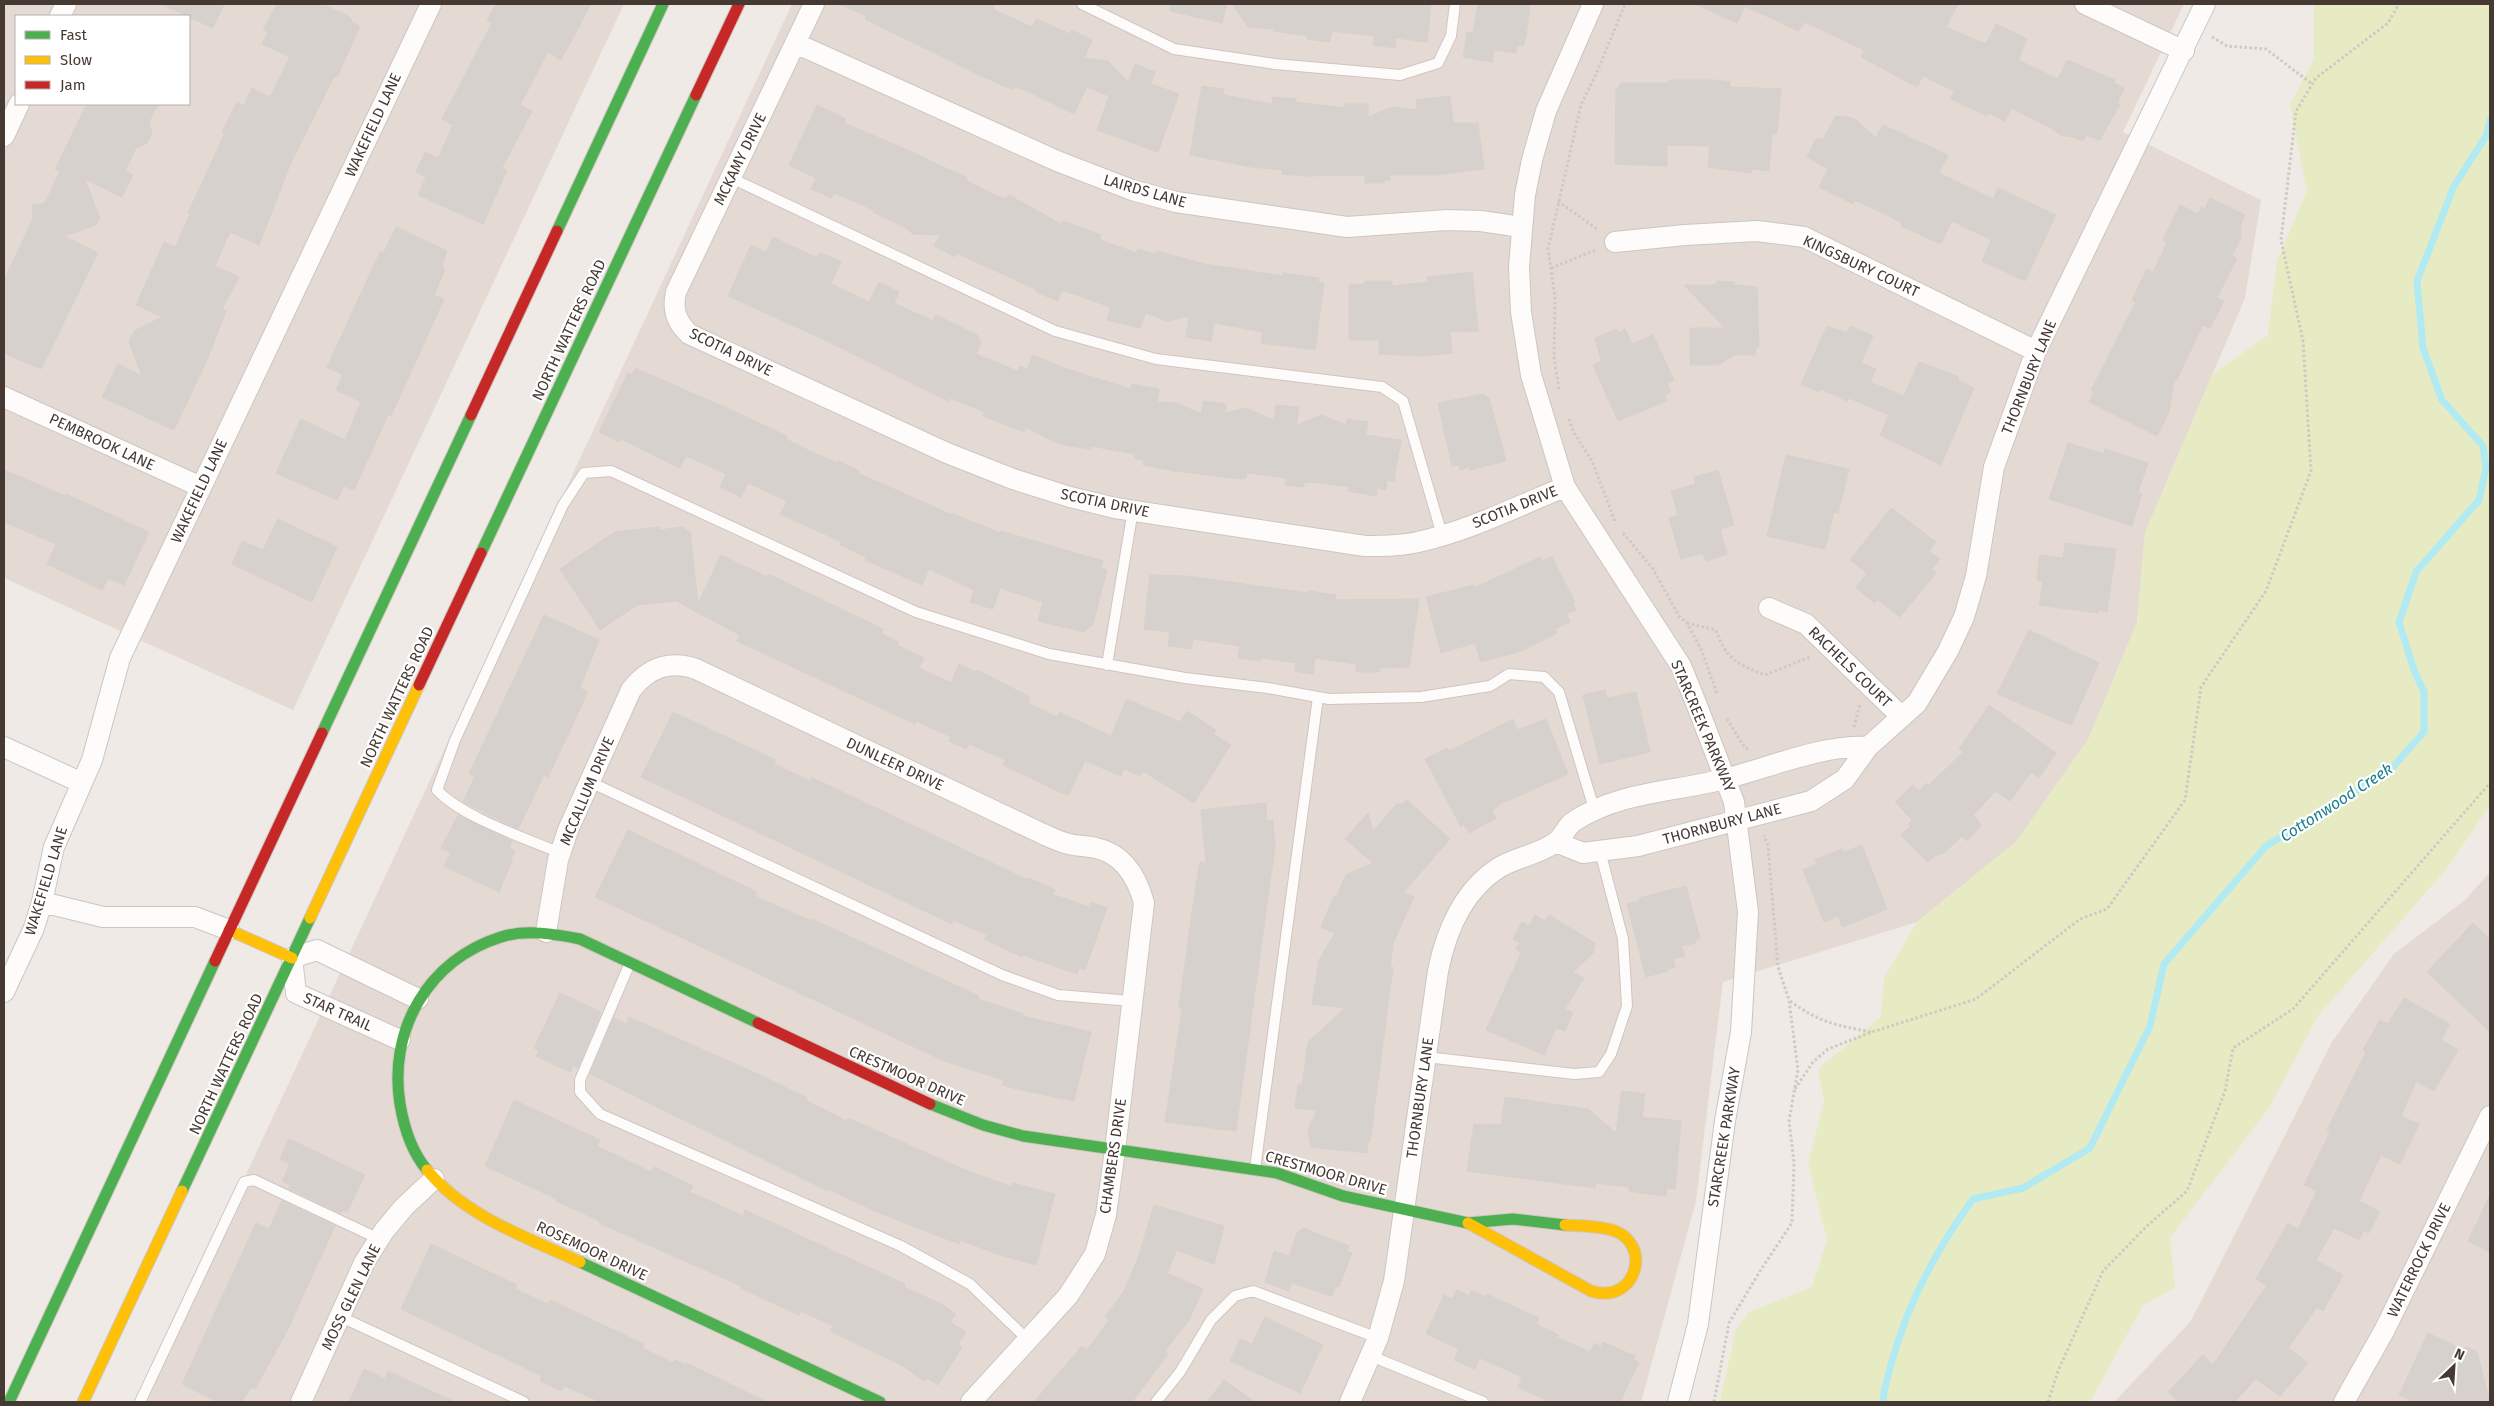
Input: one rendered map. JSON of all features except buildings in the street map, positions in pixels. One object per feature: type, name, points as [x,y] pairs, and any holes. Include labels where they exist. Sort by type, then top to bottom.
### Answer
[{"type":"main road","points":[[9,1402],[663,4]]},
{"type":"main road","name":"NORTH WATTERS ROAD","points":[[83,1402],[739,4]]},
{"type":"main road","points":[[229,930],[292,958]]},
{"type":"main road","name":"CRESTMOOR DRIVE","points":[[400,1040],[406,1020],[418,999],[436,975],[453,960],[478,945],[503,936],[546,932],[580,939],[949,1113],[1023,1136],[1277,1173],[1343,1196],[1468,1223],[1513,1219],[1612,1230],[1622,1234],[1630,1241],[1636,1251],[1638,1265],[1631,1282],[1624,1288],[1615,1293],[1597,1293],[1504,1247],[1468,1223]]},
{"type":"main road","name":"ROSEMOOR DRIVE","points":[[400,1040],[396,1070],[396,1094],[407,1136],[418,1157],[434,1179],[458,1202],[489,1220],[880,1402]]},
{"type":"street","name":"WAKEFIELD LANE","points":[[4,992],[26,945],[42,902],[54,847],[98,741],[108,694],[120,658],[431,4]]},
{"type":"street","name":"MCKAMY DRIVE","points":[[675,315],[676,292],[814,4]]},
{"type":"street","name":"STARCREEK PARKWAY","points":[[1592,4],[1546,111],[1532,160],[1521,227],[1519,267],[1521,312],[1531,375],[1565,487],[1681,666],[1735,777],[1734,802],[1748,912],[1741,1032],[1725,1121],[1698,1324],[1678,1402]]},
{"type":"street","points":[[2085,4],[2184,51]]},
{"type":"street","name":"THORNBURY LANE","points":[[1556,842],[1583,853],[1638,846],[1811,801],[1845,779],[1868,746],[1917,703],[1948,651],[1964,616],[1976,576],[1994,467],[2036,351],[2184,51],[2205,4]]},
{"type":"street","name":"LAIRDS LANE","points":[[795,43],[1057,161],[1132,190],[1176,202],[1347,226],[1447,220],[1481,221],[1521,227]]},
{"type":"street","points":[[4,136],[19,105]]},
{"type":"street","name":"KINGSBURY COURT","points":[[1615,242],[1685,234],[1757,231],[1804,237],[2036,351]]},
{"type":"street","name":"SCOTIA DRIVE","points":[[675,315],[685,330],[700,340],[947,453],[1013,479],[1061,494],[1133,510],[1365,546],[1396,545],[1442,535],[1565,487]]},
{"type":"street","name":"PEMBROOK LANE","points":[[4,397],[201,487]]},
{"type":"street","name":"RACHELS COURT","points":[[1769,608],[1806,624],[1902,716]]},
{"type":"street","name":"DUNLEER DRIVE","points":[[660,667],[682,665],[696,669],[1043,834],[1068,844],[1097,848],[1114,856],[1129,868]]},
{"type":"street","name":"MCCALLUM DRIVE","points":[[546,932],[560,853],[590,782],[631,690],[640,678],[660,667]]},
{"type":"street","name":"THORNBURY LANE","points":[[1350,1402],[1375,1347],[1388,1308],[1406,1210],[1442,947],[1452,923],[1467,898],[1495,872],[1556,842],[1571,823],[1594,812],[1637,796],[1735,777],[1843,746],[1868,746]]},
{"type":"street","points":[[4,747],[82,783]]},
{"type":"street","name":"CHAMBERS DRIVE","points":[[971,1402],[1068,1296],[1095,1254],[1106,1215],[1144,903],[1139,884],[1129,868]]},
{"type":"street","points":[[42,902],[103,917],[195,917],[229,930]]},
{"type":"street","points":[[292,958],[316,950],[418,999]]},
{"type":"street","name":"STAR TRAIL","points":[[292,958],[296,993],[400,1040]]},
{"type":"street","name":"WATERROCK DRIVE","points":[[2344,1402],[2384,1330],[2490,1116]]},
{"type":"street","name":"MOSS GLEN LANE","points":[[301,1402],[364,1264],[379,1239],[404,1207],[434,1179]]},
{"type":"lane","points":[[1082,4],[1174,49],[1275,64],[1400,75],[1438,63],[1450,36],[1455,4]]},
{"type":"lane","points":[[731,178],[1055,331],[1156,359],[1382,387],[1403,401],[1442,535]]},
{"type":"lane","points":[[560,853],[471,814],[447,801],[437,790],[455,740],[563,505],[584,473],[611,471],[916,612],[1049,654],[1107,665],[1329,699],[1421,697],[1490,686],[1509,674],[1544,677],[1559,692],[1594,812]]},
{"type":"lane","points":[[1107,665],[1133,510]]},
{"type":"lane","points":[[1255,1169],[1318,697]]},
{"type":"lane","points":[[590,782],[1002,975],[1058,996],[1132,1001]]},
{"type":"lane","points":[[1426,1057],[1574,1074],[1599,1072],[1612,1054],[1627,1006],[1623,940],[1600,851]]},
{"type":"lane","points":[[631,962],[580,1080],[580,1092],[600,1114],[901,1246],[970,1284],[1028,1340]]},
{"type":"lane","points":[[140,1402],[244,1182],[254,1180],[379,1239]]},
{"type":"lane","points":[[1156,1402],[1180,1372],[1211,1320],[1235,1296],[1253,1291],[1375,1347],[1483,1402]]},
{"type":"lane","points":[[340,1317],[524,1402]]},
{"type":"path","points":[[1560,394],[1554,357],[1555,297],[1548,249],[1581,105],[1625,4]]},
{"type":"path","points":[[1795,1089],[1813,1062],[1828,1049],[1872,1032],[1976,999],[2080,920],[2107,909],[2185,800],[2202,687],[2266,591],[2311,471],[2303,342],[2280,240],[2296,111],[2316,78],[2388,23],[2399,4]]},
{"type":"path","points":[[2194,27],[2227,46],[2266,49],[2312,84]]},
{"type":"path","points":[[1558,201],[1615,242]]},
{"type":"path","points":[[1551,268],[1615,242]]},
{"type":"path","points":[[1566,412],[1573,431],[1592,461],[1617,527],[1653,569],[1678,616],[1687,624],[1702,651],[1719,698]]},
{"type":"path","points":[[1687,624],[1716,630],[1721,647],[1736,663],[1765,675],[1809,656],[1815,662]]},
{"type":"path","points":[[1854,699],[1860,705],[1854,730]]},
{"type":"path","points":[[1725,717],[1745,748],[1753,749]]},
{"type":"path","points":[[1735,777],[1741,741]]},
{"type":"path","points":[[2048,1402],[2058,1371],[2103,1271],[2148,1225],[2187,1191],[2225,1091],[2233,1048],[2293,1009],[2490,783]]},
{"type":"path","points":[[1714,1402],[1729,1323],[1792,1223],[1794,1162],[1788,1121],[1798,1070],[1789,1000],[1778,967],[1768,846],[1755,815]]},
{"type":"path","points":[[1789,1000],[1809,1014],[1828,1023],[1872,1032]]},
{"type":"shaded area","points":[[4,4],[624,4],[293,710],[4,578]]},
{"type":"shaded area","points":[[792,4],[2184,4],[2123,132],[2261,200],[2245,298],[2145,533],[2137,623],[2088,740],[2016,842],[1917,922],[1723,982],[1696,1201],[1641,1402],[140,1402]]},
{"type":"shaded area","points":[[2490,872],[2490,1402],[2114,1402],[2191,1321],[2332,1042],[2394,954],[2465,900]]},
{"type":"green space","points":[[2314,4],[2490,4],[2490,805],[2448,867],[2318,1016],[2269,1108],[2170,1238],[2175,1288],[2143,1305],[2090,1402],[1720,1402],[1736,1329],[1749,1312],[1812,1287],[1827,1240],[1808,1163],[1824,1101],[1818,1069],[1881,1017],[1884,978],[1917,922],[2016,842],[2088,740],[2137,623],[2145,533],[2213,374],[2268,335],[2277,261],[2307,191],[2290,105],[2314,59]]},
{"type":"waterway","name":"Cottonwood Creek","points":[[1883,1402],[1898,1342],[1914,1299],[1935,1258],[1973,1199],[2023,1188],[2090,1148],[2150,1026],[2164,964],[2266,846],[2391,769],[2424,732],[2424,692],[2414,670],[2399,622],[2416,572],[2479,500],[2486,468],[2483,446],[2442,400],[2423,348],[2417,281],[2454,186],[2486,136],[2490,120]]},
{"type":"traffic: fast","points":[[557,231],[663,4]]},
{"type":"traffic: fast","points":[[481,553],[696,95]]},
{"type":"traffic: fast","points":[[322,733],[471,415]]},
{"type":"traffic: fast","points":[[182,1191],[310,918]]},
{"type":"traffic: fast","points":[[427,1170],[412,1147],[402,1113],[398,1077],[400,1050],[407,1025],[419,1001],[434,980],[453,962],[475,948],[501,937],[520,933],[551,934],[580,939],[758,1023]]},
{"type":"traffic: fast","points":[[9,1402],[215,961]]},
{"type":"traffic: fast","points":[[930,1104],[983,1125],[1023,1136],[1277,1173],[1343,1196],[1468,1223],[1513,1219],[1565,1225]]},
{"type":"traffic: fast","points":[[580,1262],[880,1402]]},
{"type":"traffic: slow","points":[[310,918],[419,685]]},
{"type":"traffic: slow","points":[[229,930],[292,958]]},
{"type":"traffic: slow","points":[[427,1170],[460,1201],[478,1213],[518,1234],[580,1262]]},
{"type":"traffic: slow","points":[[83,1402],[182,1191]]},
{"type":"traffic: slow","points":[[1468,1223],[1591,1291],[1607,1293],[1619,1290],[1628,1282],[1634,1271],[1636,1259],[1633,1247],[1625,1237],[1612,1230],[1589,1226],[1565,1225]]},
{"type":"traffic: jam","points":[[696,95],[739,4]]},
{"type":"traffic: jam","points":[[471,415],[557,231]]},
{"type":"traffic: jam","points":[[419,685],[481,553]]},
{"type":"traffic: jam","points":[[215,961],[322,733]]},
{"type":"traffic: jam","points":[[758,1023],[930,1104]]}]
